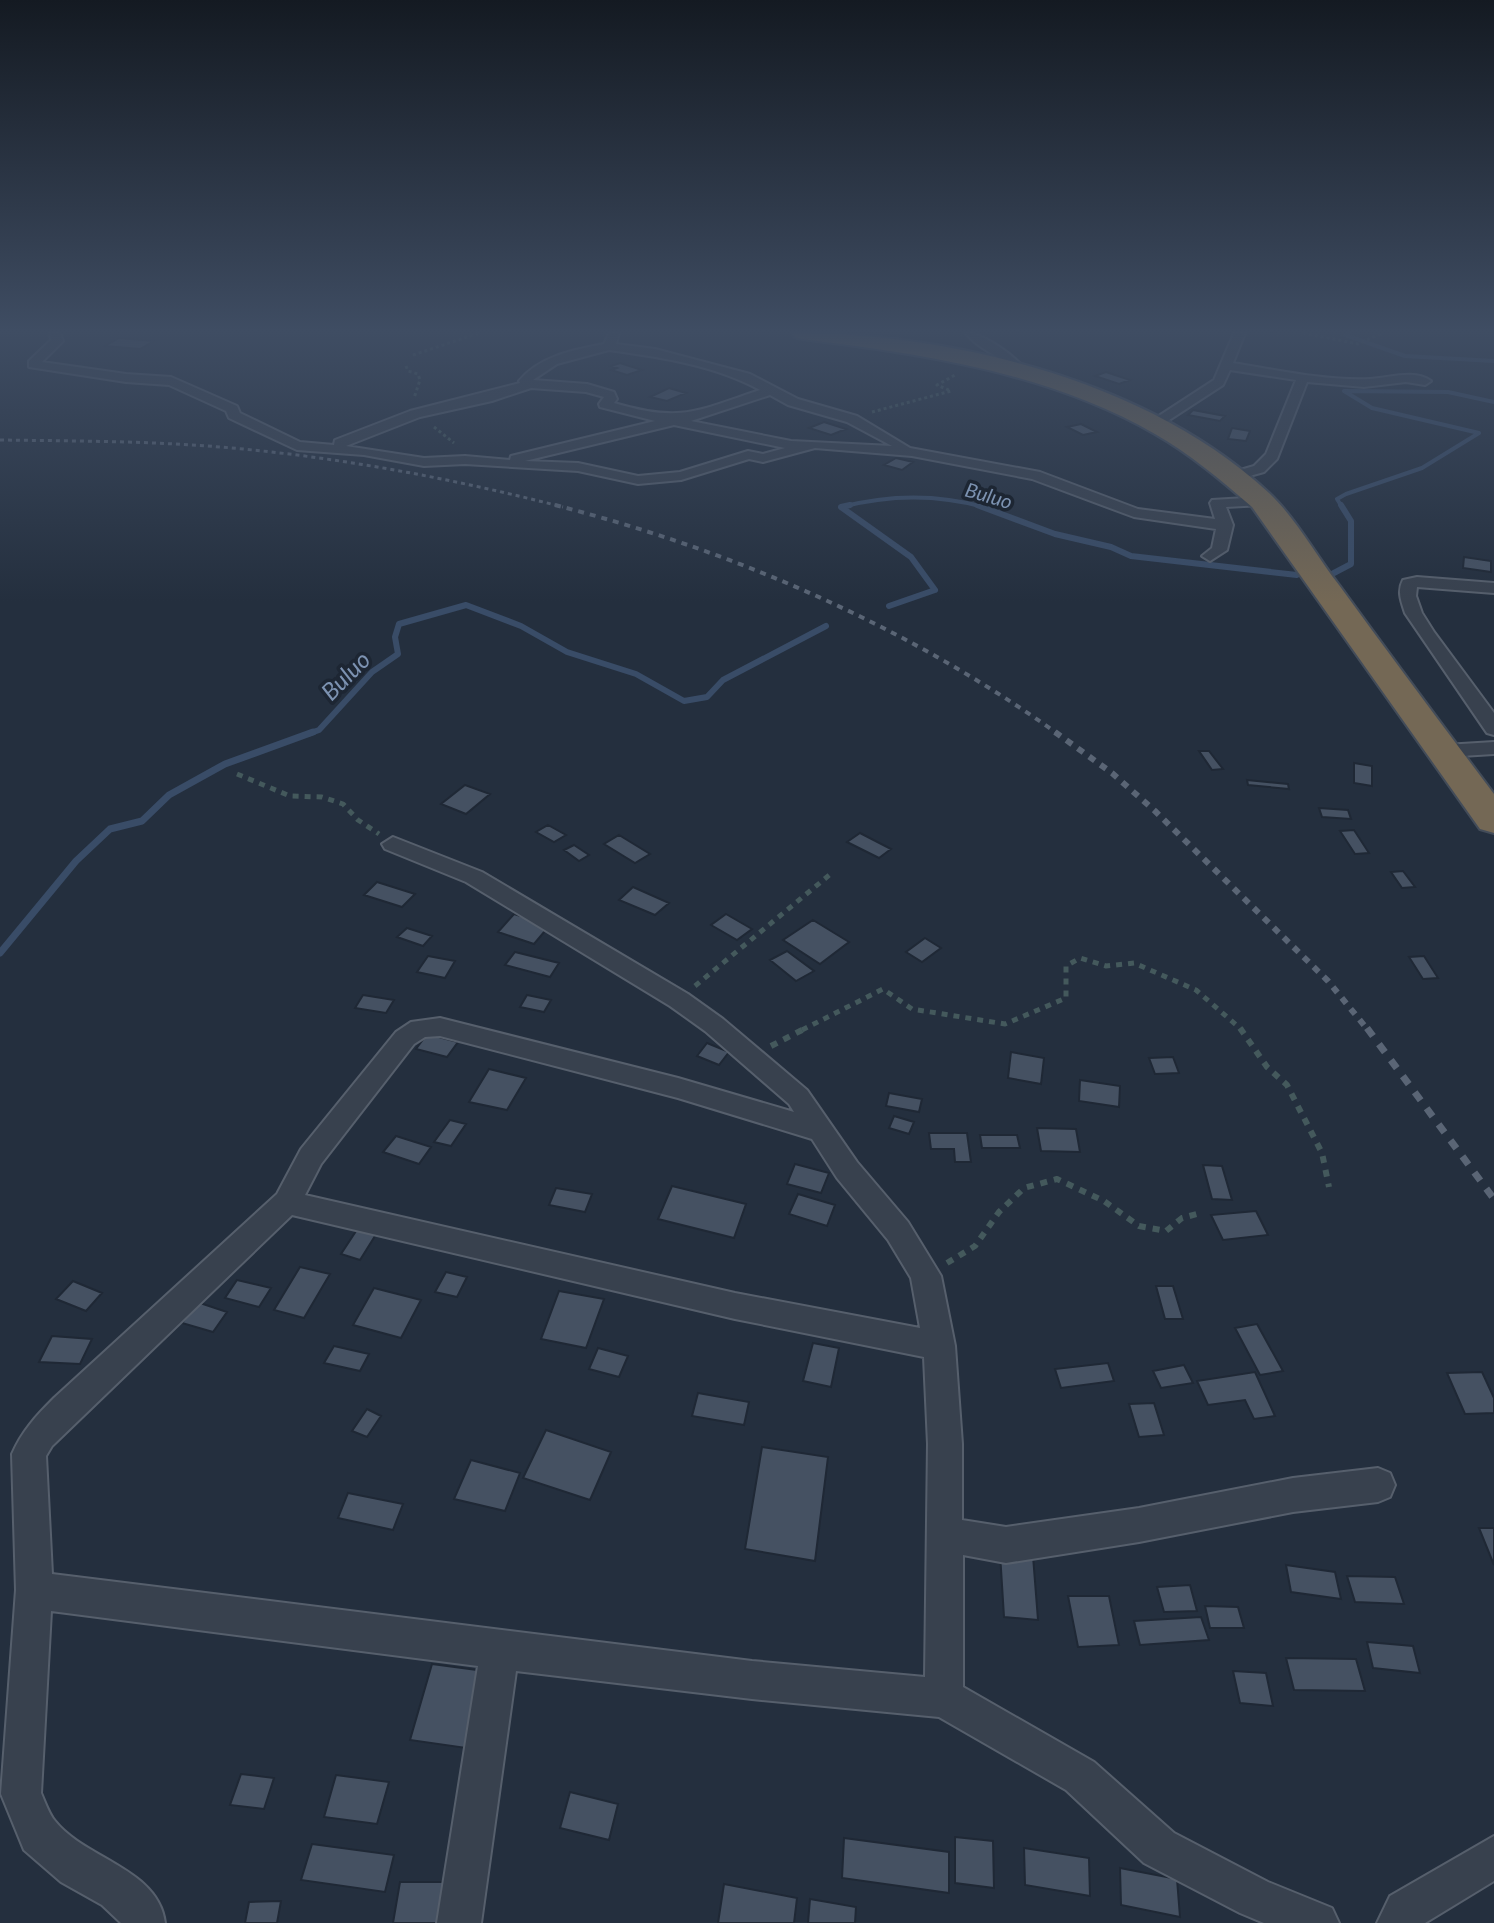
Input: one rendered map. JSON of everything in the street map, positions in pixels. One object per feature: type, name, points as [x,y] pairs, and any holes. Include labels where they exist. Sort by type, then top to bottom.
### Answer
[{"type":"highway","points":[[1155,423],[1235,476],[1262,501],[1494,821]]},
{"type":"street","points":[[251,423],[287,443],[318,448],[364,451],[424,462],[465,460],[578,467],[638,480],[681,476],[748,455],[763,458],[815,444]]},
{"type":"street","points":[[318,448],[364,438],[389,423]]},
{"type":"street","points":[[460,473],[659,423]]},
{"type":"street","points":[[682,423],[791,445],[912,452],[1035,475],[1134,513],[1225,525]]},
{"type":"street","points":[[859,423],[912,452]]},
{"type":"street","points":[[1235,476],[1259,469],[1272,456],[1285,423]]},
{"type":"street","points":[[1210,556],[1219,550],[1225,525],[1217,503],[1262,501]]},
{"type":"street","points":[[1494,588],[1417,582],[1409,583],[1405,589],[1407,603],[1418,625],[1466,684],[1494,729]]},
{"type":"street","points":[[1445,751],[1494,748]]},
{"type":"street","points":[[393,844],[474,877],[679,1000],[752,1056],[798,1097],[819,1131],[898,1231],[926,1276],[939,1346],[945,1444],[944,1698]]},
{"type":"street","points":[[143,1923],[142,1913],[117,1890],[76,1867],[39,1835],[21,1794],[34,1590],[29,1454],[40,1435],[287,1202],[311,1157],[340,1119],[405,1038],[420,1028],[440,1027],[533,1050],[736,1103],[819,1131]]},
{"type":"street","points":[[287,1202],[449,1237],[735,1306],[939,1346]]},
{"type":"street","points":[[943,1534],[1006,1545],[1139,1525],[1293,1495],[1378,1485]]},
{"type":"street","points":[[34,1590],[752,1680],[944,1698],[1080,1776],[1159,1848],[1255,1898],[1317,1923]]},
{"type":"street","points":[[459,1923],[500,1650]]},
{"type":"street","points":[[1399,1923],[1405,1911],[1494,1857]]},
{"type":"path","points":[[237,774],[290,796],[322,797],[343,804],[358,820],[393,844]]},
{"type":"path","points":[[679,1000],[833,872]]},
{"type":"path","points":[[752,1056],[883,989],[912,1009],[1005,1024],[1066,998],[1066,966],[1080,958],[1106,966],[1134,963],[1196,990],[1246,1034],[1267,1067],[1287,1085],[1322,1153],[1329,1187]]},
{"type":"path","points":[[926,1276],[975,1246],[999,1212],[1024,1188],[1057,1179],[1104,1201],[1139,1226],[1166,1231],[1182,1218],[1197,1214]]},
{"type":"building","points":[[826,423],[846,429],[831,435],[809,428]]},
{"type":"building","points":[[1081,424],[1097,432],[1083,435],[1067,427]]},
{"type":"building","points":[[1232,428],[1250,431],[1246,441],[1228,439]]},
{"type":"building","points":[[896,458],[913,462],[902,470],[884,465]]},
{"type":"building","points":[[1464,557],[1491,561],[1491,572],[1463,568]]},
{"type":"building","points":[[1199,751],[1209,751],[1223,769],[1212,770]]},
{"type":"building","points":[[1354,763],[1372,766],[1372,786],[1354,783]]},
{"type":"building","points":[[1247,780],[1288,784],[1289,789],[1248,785]]},
{"type":"building","points":[[465,785],[490,794],[466,814],[441,804]]},
{"type":"building","points":[[1319,808],[1348,810],[1351,819],[1322,817]]},
{"type":"building","points":[[548,825],[566,835],[554,842],[536,832]]},
{"type":"building","points":[[1354,830],[1369,853],[1355,854],[1340,831]]},
{"type":"building","points":[[860,833],[891,849],[879,858],[847,842]]},
{"type":"building","points":[[619,835],[650,854],[635,863],[604,844]]},
{"type":"building","points":[[574,845],[589,855],[579,861],[564,850]]},
{"type":"building","points":[[1403,871],[1415,887],[1402,888],[1391,872]]},
{"type":"building","points":[[377,882],[415,894],[402,907],[364,895]]},
{"type":"building","points":[[633,887],[669,903],[655,915],[619,900]]},
{"type":"building","points":[[514,914],[550,925],[534,944],[498,932]]},
{"type":"building","points":[[726,914],[752,929],[737,940],[711,925]]},
{"type":"building","points":[[813,920],[849,942],[820,964],[783,940]]},
{"type":"building","points":[[407,928],[432,936],[423,946],[397,937]]},
{"type":"building","points":[[925,938],[941,948],[922,962],[906,952]]},
{"type":"building","points":[[787,951],[814,971],[796,981],[770,960]]},
{"type":"building","points":[[515,952],[559,963],[550,977],[505,965]]},
{"type":"building","points":[[428,956],[455,961],[445,978],[417,972]]},
{"type":"building","points":[[1424,956],[1438,978],[1423,979],[1409,957]]},
{"type":"building","points":[[363,995],[394,1000],[386,1013],[355,1008]]},
{"type":"building","points":[[527,995],[551,1000],[544,1012],[520,1007]]},
{"type":"building","points":[[427,1034],[458,1042],[447,1057],[416,1049]]},
{"type":"building","points":[[707,1043],[729,1052],[719,1065],[697,1056]]},
{"type":"building","points":[[1011,1052],[1044,1058],[1041,1084],[1008,1078]]},
{"type":"building","points":[[1173,1057],[1179,1073],[1155,1074],[1149,1058]]},
{"type":"building","points":[[489,1069],[526,1078],[507,1110],[469,1102]]},
{"type":"building","points":[[1080,1080],[1120,1086],[1119,1107],[1079,1101]]},
{"type":"building","points":[[889,1093],[922,1099],[919,1112],[886,1106]]},
{"type":"building","points":[[894,1116],[914,1122],[909,1134],[889,1128]]},
{"type":"building","points":[[450,1120],[466,1124],[451,1146],[434,1142]]},
{"type":"building","points":[[1037,1128],[1076,1129],[1080,1152],[1041,1151]]},
{"type":"building","points":[[929,1133],[967,1133],[971,1162],[955,1162],[954,1149],[931,1149]]},
{"type":"building","points":[[980,1135],[1017,1135],[1020,1148],[982,1148]]},
{"type":"building","points":[[396,1136],[431,1147],[419,1164],[383,1152]]},
{"type":"building","points":[[795,1164],[829,1173],[821,1193],[787,1184]]},
{"type":"building","points":[[1203,1165],[1222,1166],[1232,1200],[1212,1199]]},
{"type":"building","points":[[672,1186],[746,1204],[734,1238],[658,1219]]},
{"type":"building","points":[[556,1188],[592,1194],[585,1212],[549,1205]]},
{"type":"building","points":[[798,1194],[835,1205],[827,1226],[789,1214]]},
{"type":"building","points":[[1256,1211],[1268,1235],[1223,1240],[1211,1215]]},
{"type":"building","points":[[362,1222],[380,1228],[360,1260],[341,1254]]},
{"type":"building","points":[[300,1267],[330,1274],[304,1318],[274,1310]]},
{"type":"building","points":[[446,1272],[467,1277],[457,1297],[435,1292]]},
{"type":"building","points":[[237,1280],[271,1288],[259,1307],[225,1298]]},
{"type":"building","points":[[73,1281],[102,1293],[86,1311],[56,1299]]},
{"type":"building","points":[[1156,1286],[1173,1286],[1183,1319],[1165,1319]]},
{"type":"building","points":[[374,1288],[421,1300],[401,1338],[353,1325]]},
{"type":"building","points":[[559,1291],[604,1299],[586,1348],[541,1339]]},
{"type":"building","points":[[197,1302],[227,1312],[213,1332],[182,1323]]},
{"type":"building","points":[[1257,1324],[1283,1371],[1260,1375],[1235,1328]]},
{"type":"building","points":[[52,1336],[92,1339],[80,1364],[39,1362]]},
{"type":"building","points":[[813,1343],[839,1348],[831,1387],[803,1381]]},
{"type":"building","points":[[334,1346],[369,1354],[360,1371],[324,1363]]},
{"type":"building","points":[[598,1348],[628,1356],[619,1377],[589,1369]]},
{"type":"building","points":[[1108,1363],[1114,1381],[1061,1388],[1055,1369]]},
{"type":"building","points":[[1184,1365],[1193,1383],[1161,1388],[1153,1371]]},
{"type":"building","points":[[1255,1372],[1275,1416],[1254,1419],[1245,1400],[1208,1405],[1197,1381]]},
{"type":"building","points":[[1482,1372],[1494,1398],[1494,1413],[1465,1414],[1447,1373]]},
{"type":"building","points":[[698,1393],[749,1402],[744,1425],[692,1416]]},
{"type":"building","points":[[1154,1403],[1164,1435],[1139,1437],[1129,1404]]},
{"type":"building","points":[[367,1409],[381,1416],[367,1437],[352,1431]]},
{"type":"building","points":[[546,1430],[611,1452],[590,1500],[523,1478]]},
{"type":"building","points":[[762,1447],[828,1457],[815,1561],[745,1549]]},
{"type":"building","points":[[471,1460],[520,1473],[505,1511],[454,1499]]},
{"type":"building","points":[[348,1493],[403,1504],[393,1530],[338,1518]]},
{"type":"building","points":[[1479,1528],[1494,1528],[1494,1565]]},
{"type":"building","points":[[1000,1553],[1033,1556],[1038,1620],[1004,1617]]},
{"type":"building","points":[[1286,1565],[1335,1572],[1341,1599],[1291,1592]]},
{"type":"building","points":[[1347,1576],[1395,1577],[1404,1604],[1355,1602]]},
{"type":"building","points":[[1190,1585],[1197,1611],[1164,1612],[1157,1587]]},
{"type":"building","points":[[1068,1596],[1109,1596],[1119,1645],[1078,1647]]},
{"type":"building","points":[[1205,1606],[1238,1607],[1244,1628],[1210,1628]]},
{"type":"building","points":[[1201,1617],[1209,1640],[1140,1645],[1134,1621]]},
{"type":"building","points":[[1367,1642],[1413,1646],[1420,1673],[1373,1668]]},
{"type":"building","points":[[1286,1658],[1356,1659],[1365,1691],[1294,1690]]},
{"type":"building","points":[[432,1664],[492,1672],[473,1749],[410,1740]]},
{"type":"building","points":[[1233,1671],[1266,1673],[1273,1706],[1240,1703]]},
{"type":"building","points":[[241,1774],[274,1778],[264,1809],[230,1805]]},
{"type":"building","points":[[336,1775],[389,1782],[377,1824],[324,1817]]},
{"type":"building","points":[[570,1792],[618,1804],[609,1840],[560,1828]]},
{"type":"building","points":[[955,1837],[993,1841],[994,1888],[955,1883]]},
{"type":"building","points":[[844,1838],[949,1852],[949,1893],[842,1878]]},
{"type":"building","points":[[312,1844],[394,1855],[385,1892],[301,1880]]},
{"type":"building","points":[[1024,1848],[1089,1858],[1090,1896],[1025,1885]]},
{"type":"building","points":[[1120,1868],[1177,1879],[1180,1917],[1121,1905]]},
{"type":"building","points":[[400,1882],[455,1882],[450,1923],[393,1923]]},
{"type":"building","points":[[724,1884],[797,1898],[794,1923],[718,1923]]},
{"type":"building","points":[[810,1899],[856,1907],[855,1923],[808,1923]]},
{"type":"building","points":[[281,1901],[277,1923],[245,1923],[249,1902]]},
{"type":"waterway","name":"Buluo","points":[[1342,507],[1337,499],[1346,494],[1422,468],[1479,433],[1435,423]]},
{"type":"waterway","name":"Buluo","points":[[841,507],[876,500],[912,498],[980,506]]},
{"type":"waterway","name":"Buluo","points":[[841,507],[850,505]]},
{"type":"waterway","name":"Buluo","points":[[1332,574],[1351,564],[1351,521],[1341,505]]},
{"type":"waterway","name":"Buluo","points":[[980,506],[984,507]]},
{"type":"waterway","name":"Buluo","points":[[980,506],[1055,534],[1111,547],[1131,556],[1297,575]]},
{"type":"waterway","name":"Buluo","points":[[841,507],[911,557],[935,590],[889,606]]},
{"type":"waterway","name":"Buluo","points":[[308,734],[319,730],[372,672],[398,654],[395,637],[399,624],[466,605],[521,626],[567,652],[636,674],[684,701],[707,697],[723,680],[826,626]]},
{"type":"waterway","name":"Buluo","points":[[0,953],[76,861],[110,829],[142,821],[169,795],[225,764],[313,732]]},
{"type":"railway","points":[[0,440],[174,444],[274,452],[399,471],[556,505]]},
{"type":"railway","points":[[556,505],[563,507]]},
{"type":"railway","points":[[556,505],[688,545],[817,596],[941,659],[1058,734]]},
{"type":"railway","points":[[1055,732],[1112,773],[1155,811],[1328,981],[1368,1030]]},
{"type":"railway","points":[[1367,1028],[1494,1199]]}]
